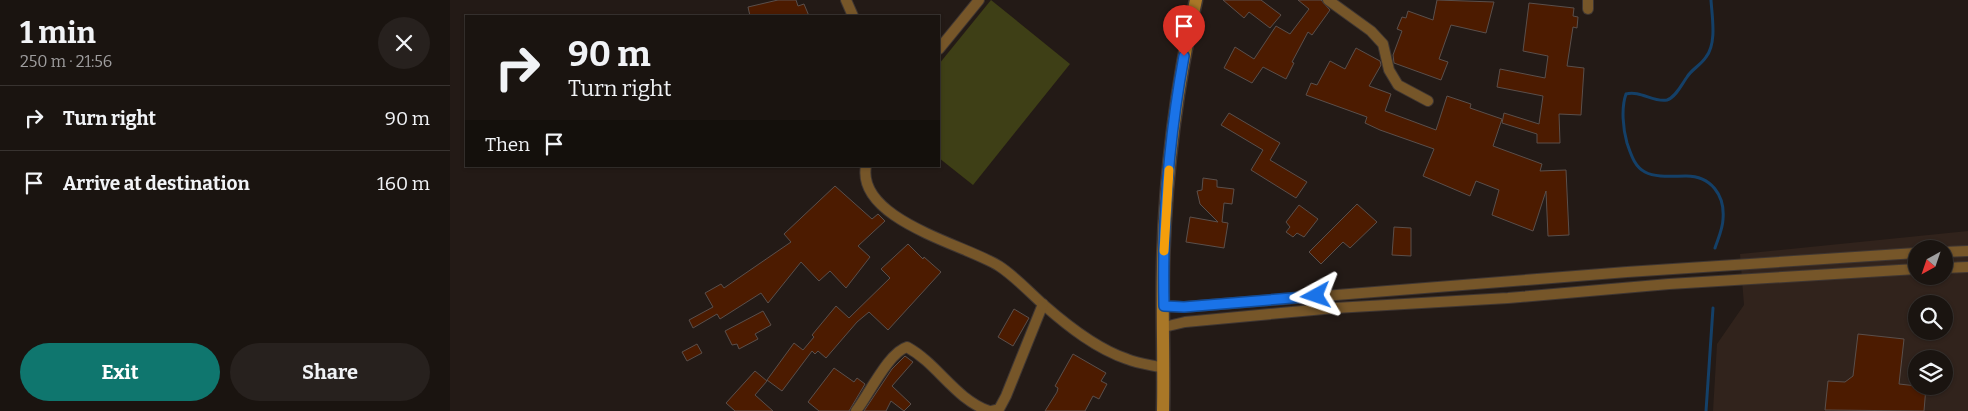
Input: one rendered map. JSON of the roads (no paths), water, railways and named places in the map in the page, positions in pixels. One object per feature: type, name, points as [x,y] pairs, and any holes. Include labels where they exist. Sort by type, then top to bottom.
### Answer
[{"type":"main road","points":[[1163,411],[1163,267],[1170,145],[1178,87],[1196,0]]},
{"type":"street","points":[[846,0],[853,15]]},
{"type":"street","points":[[940,48],[979,0]]},
{"type":"street","points":[[1328,0],[1371,31],[1383,44],[1389,70],[1398,85],[1428,102]]},
{"type":"street","points":[[866,167],[864,176],[871,194],[885,207],[916,228],[938,239],[979,254],[1002,268],[1043,304],[1105,350],[1128,360],[1164,368]]},
{"type":"street","points":[[1953,252],[1968,251]]},
{"type":"street","points":[[1164,306],[1184,307],[1627,272],[1908,254]]},
{"type":"street","points":[[1953,267],[1968,266]]},
{"type":"street","points":[[1164,327],[1185,322],[1335,308],[1508,298],[1669,284],[1908,269]]},
{"type":"street","points":[[856,411],[899,349],[907,346],[925,359],[961,395],[977,406],[990,411],[999,409],[1043,304]]},
{"type":"waterway","points":[[1711,0],[1713,37],[1712,45],[1704,60],[1689,74],[1676,93],[1667,100],[1657,100],[1631,93],[1626,94],[1623,118],[1628,147],[1633,159],[1641,169],[1649,174],[1659,176],[1686,176],[1703,179],[1715,188],[1722,202],[1723,210],[1722,226],[1715,248]]},
{"type":"waterway","points":[[1706,411],[1713,308]]}]
